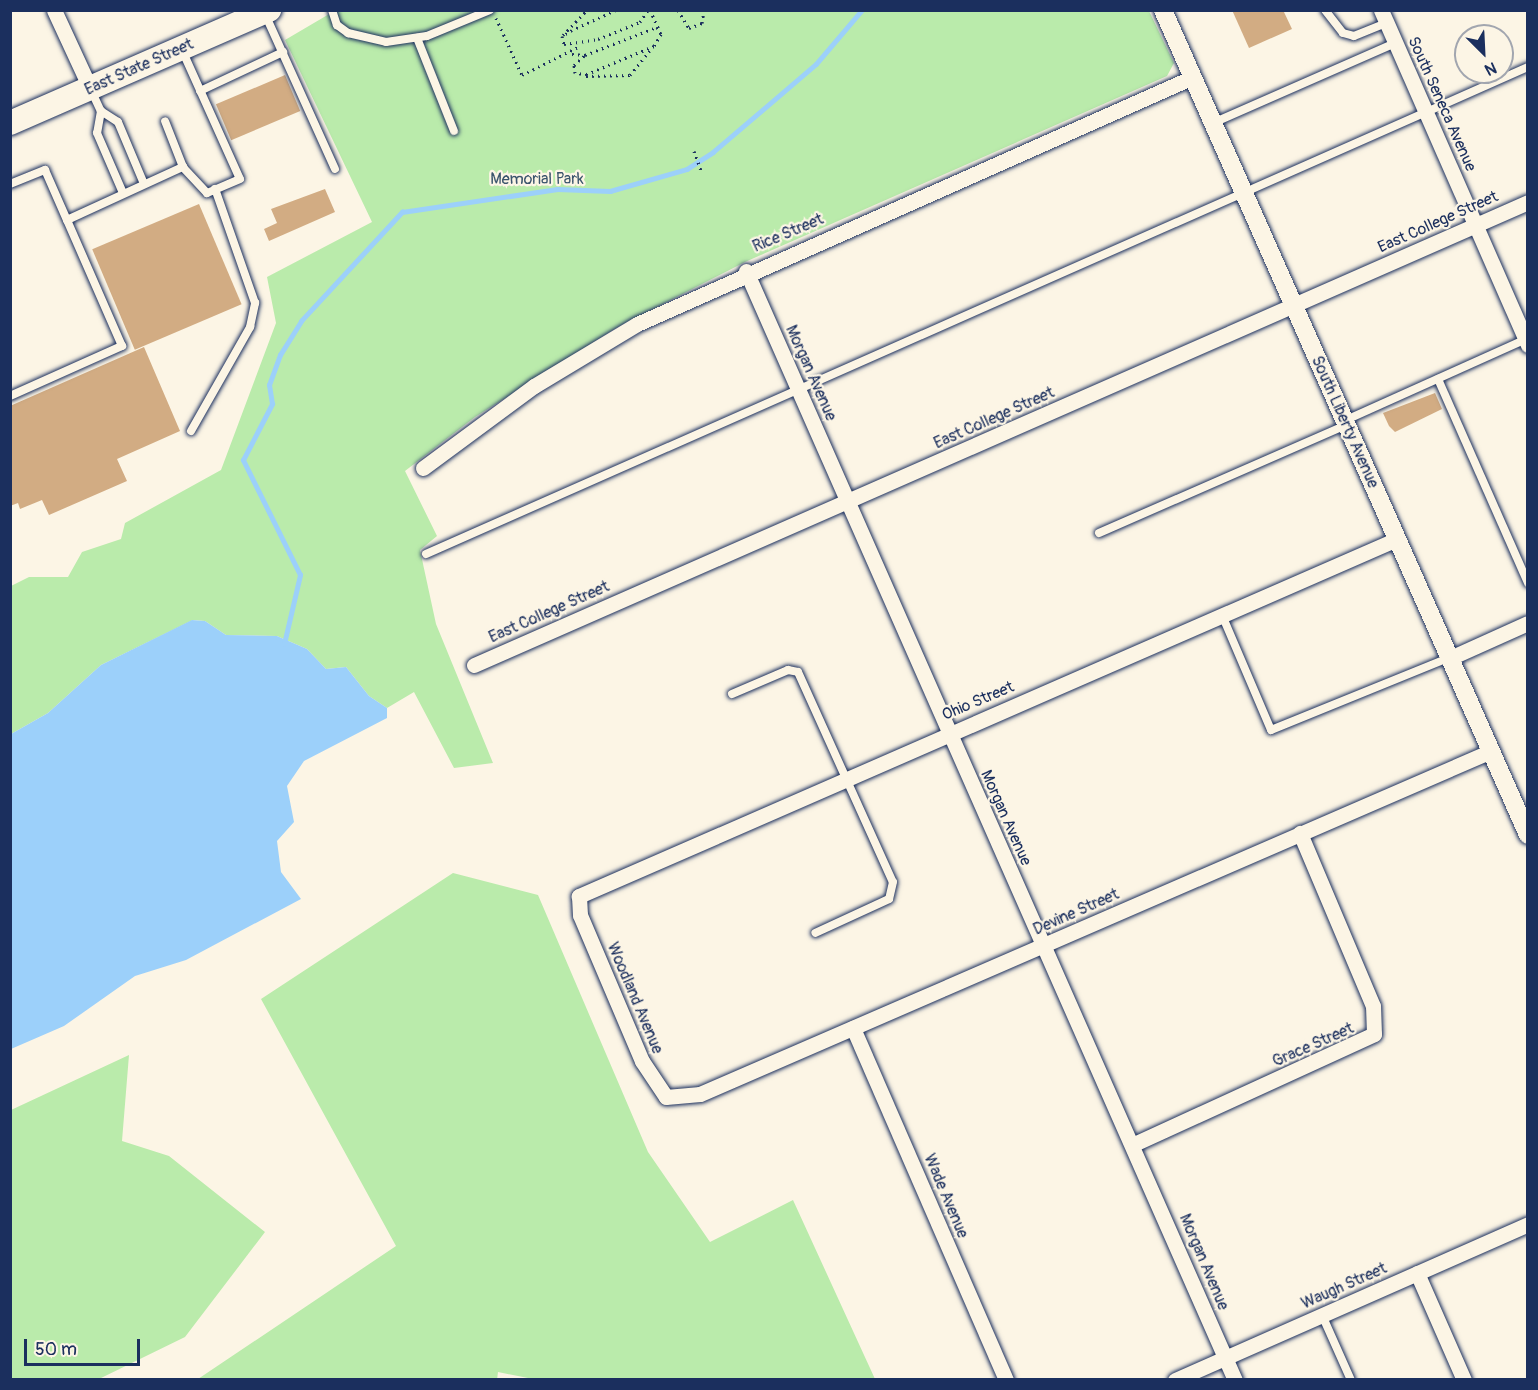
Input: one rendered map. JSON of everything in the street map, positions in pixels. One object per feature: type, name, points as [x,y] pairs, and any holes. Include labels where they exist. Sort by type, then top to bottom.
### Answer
[{"type":"highway","name":"East State Street","points":[[10,123],[266,11]]},
{"type":"street","points":[[54,10],[90,88]]},
{"type":"street","name":"South Liberty Avenue","points":[[1163,10],[1527,835]]},
{"type":"street","name":"South Seneca Avenue","points":[[1384,17],[1527,341]]},
{"type":"street","name":"Rice Street","points":[[423,468],[575,359],[746,271],[1193,77]]},
{"type":"street","name":"East College Street","points":[[474,665],[1527,202]]},
{"type":"street","name":"Morgan Avenue","points":[[746,271],[948,734],[1134,1144],[1234,1380]]},
{"type":"street","name":"Ohio Street","points":[[577,901],[584,893],[1397,539]]},
{"type":"street","points":[[1450,658],[1527,623]]},
{"type":"street","name":"Devine Street","points":[[673,1100],[853,1028],[1491,750]]},
{"type":"street","name":"Grace Street","points":[[1134,1144],[1374,1034],[1374,1006],[1300,834]]},
{"type":"street","name":"Woodland Avenue","points":[[577,901],[642,1061],[657,1090],[673,1100]]},
{"type":"street","name":"Wade Avenue","points":[[853,1028],[1006,1380]]},
{"type":"street","name":"Waugh Street","points":[[1175,1380],[1527,1224]]},
{"type":"street","points":[[1417,1273],[1464,1380]]},
{"type":"lane","points":[[332,10],[337,25],[367,40],[417,38],[491,10]]},
{"type":"lane","points":[[1325,10],[1343,33],[1354,36],[1384,17]]},
{"type":"lane","points":[[266,11],[335,169]]},
{"type":"lane","points":[[417,38],[454,131]]},
{"type":"lane","points":[[1213,123],[1395,43]]},
{"type":"lane","points":[[165,121],[183,167],[207,193],[240,179],[182,48]]},
{"type":"lane","points":[[200,91],[283,52]]},
{"type":"lane","points":[[426,554],[797,387],[1527,67]]},
{"type":"lane","points":[[90,88],[101,111],[118,122],[144,184]]},
{"type":"lane","points":[[101,111],[97,133],[123,193]]},
{"type":"lane","points":[[67,220],[183,167]]},
{"type":"lane","points":[[10,184],[45,170],[122,346],[10,396]]},
{"type":"lane","points":[[191,431],[250,327],[255,303],[215,189]]},
{"type":"lane","points":[[1099,533],[1527,341]]},
{"type":"lane","points":[[1438,379],[1527,583]]},
{"type":"lane","points":[[1222,615],[1271,730],[1450,658]]},
{"type":"lane","points":[[732,694],[788,670],[798,672],[894,890],[890,899],[815,933]]},
{"type":"lane","points":[[1322,1315],[1351,1380]]},
{"type":"path","points":[[491,10],[522,75],[572,54],[581,45]]},
{"type":"path","points":[[562,36],[587,10]]},
{"type":"path","points":[[562,36],[616,10]]},
{"type":"path","points":[[562,36],[566,45],[581,45],[640,22],[649,10],[660,30],[654,46],[630,75],[580,75]]},
{"type":"path","points":[[678,10],[689,28],[702,22],[704,10]]},
{"type":"path","points":[[580,75],[574,65],[585,55],[653,26],[660,30]]},
{"type":"path","points":[[580,75],[654,46]]},
{"type":"path","points":[[572,54],[585,55]]},
{"type":"path","points":[[694,151],[701,170]]},
{"type":"green space","name":"Memorial Park","points":[[336,10],[1149,11],[1174,63],[1167,76],[745,262],[616,328],[475,417],[405,471],[437,536],[420,550],[436,624],[493,763],[454,768],[414,692],[387,708],[369,696],[346,667],[326,669],[307,649],[277,636],[226,635],[205,621],[193,620],[101,665],[48,713],[11,734],[11,586],[29,577],[68,577],[82,552],[121,539],[125,523],[221,470],[276,323],[267,277],[372,222],[285,40]]},
{"type":"green space","points":[[453,873],[538,895],[648,1152],[710,1242],[793,1200],[875,1379],[538,1380],[498,1372],[497,1380],[198,1379],[396,1246],[261,999]]},
{"type":"green space","points":[[129,1055],[122,1141],[169,1156],[265,1232],[185,1337],[99,1379],[11,1379],[11,1110]]},
{"type":"water","points":[[192,620],[205,621],[226,635],[277,636],[307,649],[326,669],[346,667],[369,696],[387,708],[387,718],[304,761],[287,786],[294,822],[277,841],[281,872],[301,899],[186,960],[135,976],[64,1026],[11,1049],[11,734],[48,713],[101,665]]},
{"type":"building","points":[[1232,10],[1283,10],[1292,29],[1249,48]]},
{"type":"building","points":[[285,75],[300,111],[231,140],[216,104]]},
{"type":"building","points":[[325,189],[335,212],[269,241],[264,229],[277,223],[271,209]]},
{"type":"building","points":[[199,204],[242,304],[135,350],[92,249]]},
{"type":"building","points":[[144,347],[180,431],[117,459],[127,481],[49,515],[42,500],[20,509],[18,503],[10,506],[10,406]]},
{"type":"building","points":[[1435,393],[1442,409],[1395,432],[1389,426],[1383,413]]},
{"type":"waterway","points":[[284,644],[300,575],[243,460],[272,404],[269,385],[280,355],[301,321],[402,212],[557,189],[610,191],[687,169],[713,152],[816,64],[862,10]]}]
